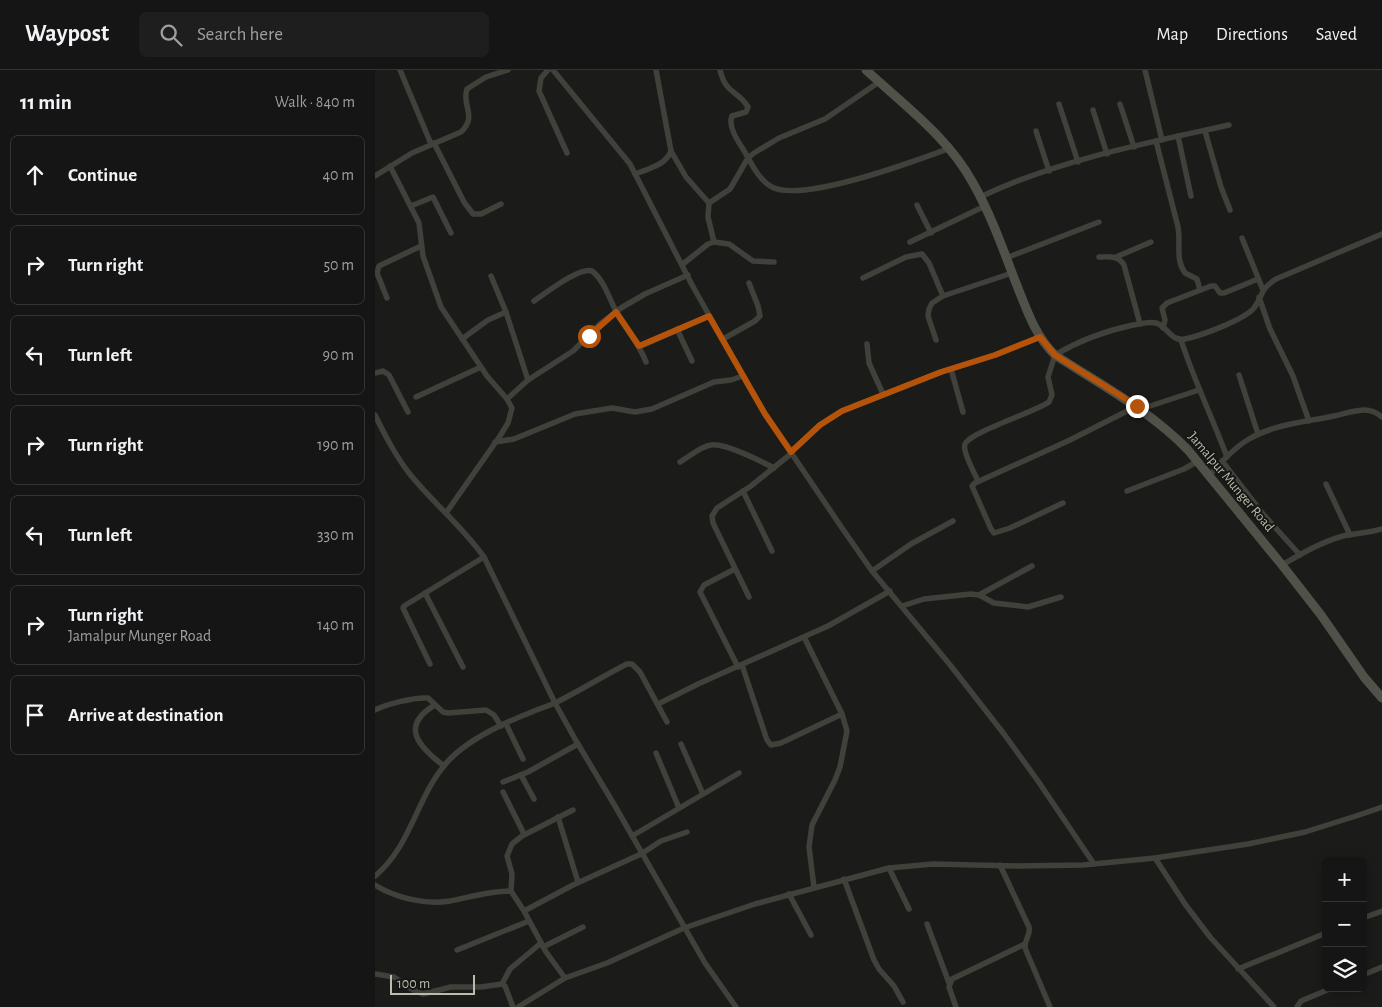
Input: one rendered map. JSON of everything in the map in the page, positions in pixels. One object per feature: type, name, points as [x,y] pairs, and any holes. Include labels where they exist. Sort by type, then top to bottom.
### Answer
[{"type":"street","points":[[400,70],[433,144],[470,211],[473,214],[481,214],[501,204]]},
{"type":"street","points":[[375,176],[390,166],[465,128],[469,117],[466,98],[467,89],[486,77],[508,70]]},
{"type":"street","points":[[548,70],[541,78],[539,91],[567,153]]},
{"type":"street","points":[[553,70],[593,120],[627,158],[709,316],[765,414],[872,571],[951,666],[1004,734],[1094,864]]},
{"type":"street","points":[[656,70],[671,151],[686,177],[709,203],[708,217],[715,242]]},
{"type":"street","points":[[720,70],[722,79],[727,87],[748,107],[746,112],[735,114],[730,119],[733,129],[748,158],[771,187],[785,191],[798,191],[841,182],[911,162],[950,148]]},
{"type":"street","name":"Jamalpur Munger Road","points":[[866,70],[950,148],[968,173],[985,206],[1040,337],[1055,355],[1139,408],[1180,441],[1282,565],[1321,615],[1364,677],[1382,698]]},
{"type":"street","points":[[1145,70],[1179,232],[1178,257],[1185,273],[1197,279],[1200,290]]},
{"type":"street","points":[[709,203],[730,189],[748,158],[779,138],[832,115],[879,82]]},
{"type":"street","points":[[1059,104],[1077,162]]},
{"type":"street","points":[[1120,104],[1134,147]]},
{"type":"street","points":[[1093,110],[1107,154]]},
{"type":"street","points":[[980,197],[1018,180],[1077,162],[1229,125]]},
{"type":"street","points":[[1205,130],[1221,187],[1230,210]]},
{"type":"street","points":[[1036,131],[1049,171]]},
{"type":"street","points":[[1178,136],[1191,196]]},
{"type":"street","points":[[635,174],[667,160],[671,151]]},
{"type":"street","points":[[390,166],[419,223],[421,246],[441,307],[492,384],[511,404],[512,412],[508,423],[446,513]]},
{"type":"street","points":[[411,206],[433,197],[451,233]]},
{"type":"street","points":[[917,204],[931,233]]},
{"type":"street","points":[[910,242],[985,206]]},
{"type":"street","points":[[1006,258],[1099,222]]},
{"type":"street","points":[[978,481],[964,448],[966,442],[995,426],[1049,402],[1052,395],[1048,377],[1055,355],[1092,336],[1140,324],[1153,322],[1159,324],[1173,337],[1181,340],[1228,324],[1253,310],[1263,290],[1276,279],[1382,234]]},
{"type":"street","points":[[1242,238],[1263,290]]},
{"type":"street","points":[[683,264],[708,244],[715,242],[729,244],[753,260],[774,262]]},
{"type":"street","points":[[1116,258],[1151,242]]},
{"type":"street","points":[[387,298],[377,273],[379,266],[421,246]]},
{"type":"street","points":[[863,278],[906,257],[922,254],[929,263],[943,296]]},
{"type":"street","points":[[1099,256],[1121,260],[1140,324]]},
{"type":"street","points":[[534,301],[569,279],[589,270],[595,273],[616,312],[639,346],[646,362]]},
{"type":"street","points":[[936,340],[928,316],[932,303],[943,296],[1012,273]]},
{"type":"street","points":[[507,399],[528,380],[573,351],[600,324],[616,312],[645,294],[687,275]]},
{"type":"street","points":[[491,276],[506,312],[528,380]]},
{"type":"street","points":[[1163,328],[1165,320],[1163,306],[1167,303],[1213,285],[1220,293],[1224,294],[1258,279]]},
{"type":"street","points":[[723,340],[760,316],[749,283]]},
{"type":"street","points":[[1259,297],[1270,329],[1293,376],[1309,421]]},
{"type":"street","points":[[462,339],[488,320],[506,312]]},
{"type":"street","points":[[639,346],[709,316]]},
{"type":"street","points":[[677,329],[692,361]]},
{"type":"street","points":[[749,597],[713,523],[712,516],[717,508],[774,468],[831,417],[883,394],[995,355],[1040,337]]},
{"type":"street","points":[[1181,340],[1199,390],[1214,422],[1225,459],[1263,514],[1300,555]]},
{"type":"street","points":[[867,344],[869,363],[883,394]]},
{"type":"street","points":[[416,397],[481,367]]},
{"type":"street","points":[[951,369],[963,412]]},
{"type":"street","points":[[375,373],[383,371],[387,373],[408,412]]},
{"type":"street","points":[[495,442],[519,437],[575,414],[612,408],[635,412],[652,409],[714,382],[743,376]]},
{"type":"street","points":[[1239,376],[1259,434]]},
{"type":"street","points":[[1063,503],[1010,528],[994,533],[972,489],[973,484],[978,481],[1139,408],[1199,390]]},
{"type":"street","points":[[1210,476],[1225,459],[1248,439],[1279,426],[1365,410],[1376,412],[1382,417]]},
{"type":"street","points":[[375,415],[396,454],[409,473],[473,542],[484,557],[555,703],[578,744],[705,963],[737,1007]]},
{"type":"street","points":[[375,432],[382,430]]},
{"type":"street","points":[[680,462],[704,447],[715,445],[746,455],[774,468]]},
{"type":"street","points":[[1127,491],[1184,470],[1198,461]]},
{"type":"street","points":[[1326,484],[1350,535]]},
{"type":"street","points":[[743,491],[772,550]]},
{"type":"street","points":[[872,571],[911,544],[953,521]]},
{"type":"street","points":[[1282,565],[1331,541],[1382,529]]},
{"type":"street","points":[[430,664],[403,608],[484,557]]},
{"type":"street","points":[[979,595],[1032,566]]},
{"type":"street","points":[[735,568],[704,586],[700,592],[740,666],[767,740],[771,745],[781,743],[842,714]]},
{"type":"street","points":[[658,704],[804,637],[889,591]]},
{"type":"street","points":[[425,593],[463,667]]},
{"type":"street","points":[[902,606],[924,599],[966,594],[979,595],[994,603],[1028,607],[1061,597]]},
{"type":"street","points":[[804,637],[842,714],[847,732],[835,780],[815,817],[810,835],[809,860],[813,887]]},
{"type":"street","points":[[375,876],[383,869],[404,840],[433,782],[444,766],[463,748],[503,725],[555,703],[627,664],[632,664],[640,672],[667,722]]},
{"type":"street","points":[[375,710],[390,705],[428,698],[443,712],[447,713],[485,710],[494,715],[503,725],[523,759]]},
{"type":"street","points":[[435,705],[424,711],[420,716],[415,723],[414,732],[428,754],[444,766]]},
{"type":"street","points":[[503,782],[521,775],[578,744]]},
{"type":"street","points":[[681,744],[703,794]]},
{"type":"street","points":[[656,753],[679,808]]},
{"type":"street","points":[[632,836],[739,772]]},
{"type":"street","points":[[521,775],[534,800]]},
{"type":"street","points":[[503,792],[524,834]]},
{"type":"street","points":[[518,1007],[565,978],[607,963],[684,928],[789,894],[889,868],[933,864],[1094,864],[1155,858],[1248,844],[1305,832],[1382,806]]},
{"type":"street","points":[[565,978],[542,945],[511,891],[512,874],[507,852],[516,840],[524,834],[573,810]]},
{"type":"street","points":[[558,817],[578,882]]},
{"type":"street","points":[[524,911],[578,882],[641,854],[661,841],[687,832]]},
{"type":"street","points":[[1155,858],[1210,937],[1274,1007]]},
{"type":"street","points":[[949,983],[951,979],[1025,944],[1029,934],[1029,927],[1000,865]]},
{"type":"street","points":[[889,868],[909,909]]},
{"type":"street","points":[[844,879],[874,960],[879,969],[894,986],[903,1002]]},
{"type":"street","points":[[375,885],[394,894],[433,902],[511,891]]},
{"type":"street","points":[[789,894],[811,935]]},
{"type":"street","points":[[1367,917],[1382,911]]},
{"type":"street","points":[[457,950],[529,921]]},
{"type":"street","points":[[927,924],[956,1007]]},
{"type":"street","points":[[502,984],[509,969],[542,945],[583,927]]},
{"type":"street","points":[[1238,968],[1322,935]]},
{"type":"street","points":[[1025,944],[1050,1007]]},
{"type":"street","points":[[1367,973],[1382,967]]},
{"type":"street","points":[[375,974],[394,977],[413,990],[423,994],[451,987],[481,987],[502,984]]},
{"type":"street","points":[[502,984],[505,986],[513,1007]]},
{"type":"street","points":[[1297,1007],[1301,1001],[1322,992]]},
{"type":"route","points":[[589,336],[600,324],[616,312],[639,346],[709,316],[765,414],[791,452],[820,425],[842,411],[941,372],[995,355],[1040,337],[1055,355],[1137,406]]}]
